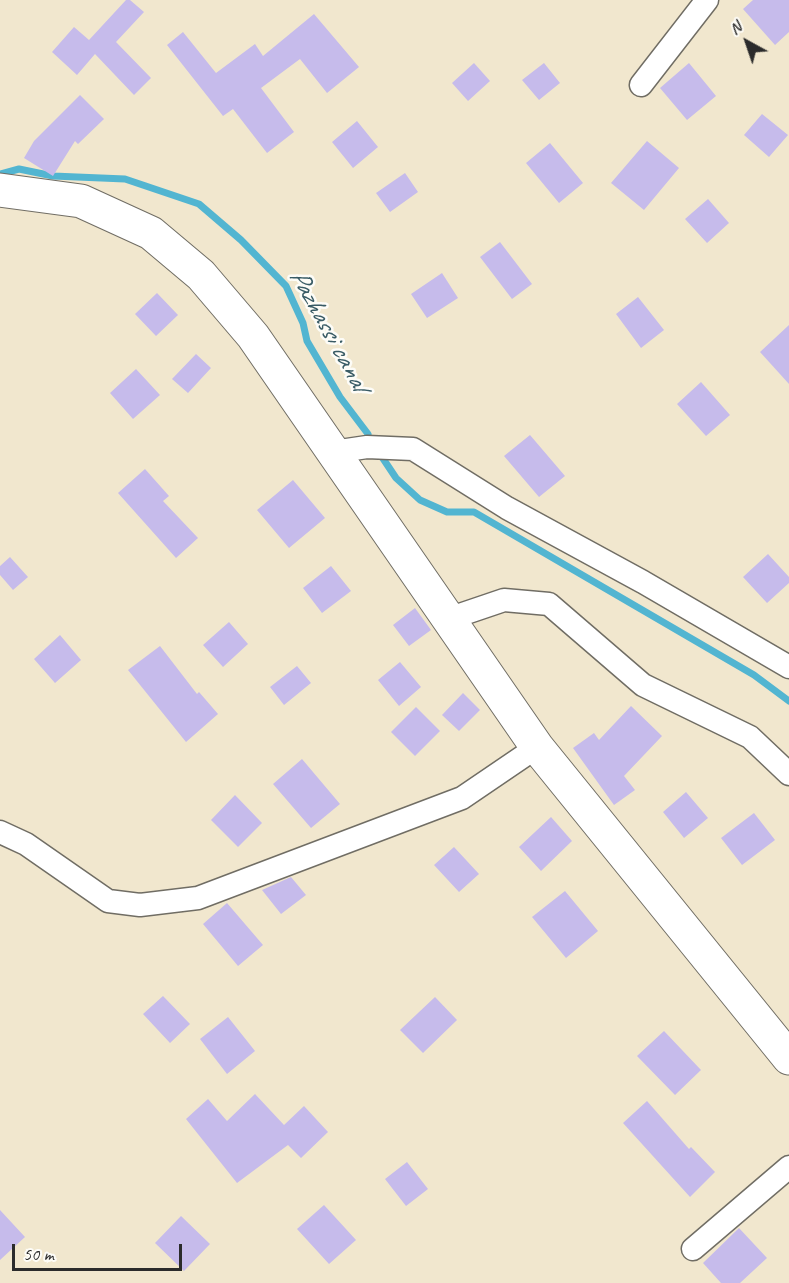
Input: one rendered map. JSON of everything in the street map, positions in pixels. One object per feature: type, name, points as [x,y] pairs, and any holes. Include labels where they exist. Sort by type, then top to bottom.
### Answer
[{"type":"main road","points":[[0,190],[81,201],[151,233],[201,275],[253,336],[537,747],[789,1058]]},
{"type":"street","points":[[641,85],[707,0]]},
{"type":"street","points":[[333,452],[367,447],[413,449],[507,508],[643,582],[789,667]]},
{"type":"street","points":[[448,619],[504,600],[549,604],[644,685],[750,737],[789,774]]},
{"type":"street","points":[[0,832],[26,844],[108,901],[140,905],[198,898],[462,798],[537,747]]},
{"type":"street","points":[[693,1249],[789,1167]]},
{"type":"building","points":[[126,0],[130,0],[144,12],[116,42],[151,78],[134,95],[95,54],[77,75],[52,52],[74,27],[89,40]]},
{"type":"building","points":[[753,0],[789,0],[789,32],[775,45],[743,9]]},
{"type":"building","points":[[314,14],[359,67],[327,93],[300,59],[261,88],[294,132],[267,153],[233,109],[223,116],[167,45],[183,32],[216,73],[255,44],[263,56]]},
{"type":"building","points":[[474,63],[490,81],[468,101],[452,83]]},
{"type":"building","points":[[544,63],[560,83],[539,100],[522,80]]},
{"type":"building","points":[[689,63],[716,96],[687,120],[660,88]]},
{"type":"building","points":[[80,95],[104,119],[78,144],[75,141],[53,176],[24,158],[34,141]]},
{"type":"building","points":[[762,114],[788,135],[769,157],[744,135]]},
{"type":"building","points":[[357,121],[378,147],[353,168],[332,142]]},
{"type":"building","points":[[647,141],[679,168],[644,210],[611,183]]},
{"type":"building","points":[[550,143],[583,183],[559,203],[526,163]]},
{"type":"building","points":[[405,173],[418,192],[390,212],[376,193]]},
{"type":"building","points":[[708,199],[729,223],[707,243],[685,219]]},
{"type":"building","points":[[500,242],[532,284],[512,299],[480,257]]},
{"type":"building","points":[[442,273],[458,298],[427,318],[411,294]]},
{"type":"building","points":[[157,293],[178,315],[156,336],[135,314]]},
{"type":"building","points":[[638,297],[664,330],[641,348],[616,314]]},
{"type":"building","points":[[789,325],[789,384],[760,352]]},
{"type":"building","points":[[196,354],[211,368],[188,393],[172,379]]},
{"type":"building","points":[[136,369],[160,395],[133,419],[110,393]]},
{"type":"building","points":[[701,382],[730,415],[706,436],[677,404]]},
{"type":"building","points":[[530,435],[565,476],[539,497],[504,456]]},
{"type":"building","points":[[145,469],[169,496],[163,501],[198,538],[176,558],[118,493]]},
{"type":"building","points":[[293,480],[325,518],[289,548],[257,510]]},
{"type":"building","points":[[768,554],[789,577],[789,583],[767,603],[743,577]]},
{"type":"building","points":[[10,557],[28,577],[13,590],[0,575],[0,566]]},
{"type":"building","points":[[331,566],[351,591],[322,613],[303,588]]},
{"type":"building","points":[[415,608],[431,630],[409,646],[393,625]]},
{"type":"building","points":[[229,622],[248,644],[223,667],[203,645]]},
{"type":"building","points":[[60,635],[81,660],[55,683],[34,659]]},
{"type":"building","points":[[160,646],[197,694],[199,692],[218,714],[186,742],[128,670]]},
{"type":"building","points":[[400,662],[421,687],[399,706],[378,680]]},
{"type":"building","points":[[297,666],[311,683],[284,705],[270,687]]},
{"type":"building","points":[[463,693],[480,710],[459,731],[442,715]]},
{"type":"building","points":[[631,706],[662,736],[624,776],[635,790],[614,805],[573,748],[594,733],[599,740]]},
{"type":"building","points":[[416,707],[440,731],[415,756],[391,732]]},
{"type":"building","points":[[302,759],[340,804],[311,828],[273,784]]},
{"type":"building","points":[[686,792],[708,818],[684,838],[663,812]]},
{"type":"building","points":[[235,795],[262,823],[238,847],[211,820]]},
{"type":"building","points":[[754,813],[775,840],[742,865],[721,838]]},
{"type":"building","points":[[551,817],[572,841],[541,871],[519,847]]},
{"type":"building","points":[[454,847],[479,874],[459,892],[434,865]]},
{"type":"building","points":[[291,877],[306,895],[281,914],[262,890]]},
{"type":"building","points":[[565,891],[598,931],[566,958],[532,917]]},
{"type":"building","points":[[227,903],[263,945],[238,966],[203,924]]},
{"type":"building","points":[[163,996],[190,1024],[170,1043],[143,1014]]},
{"type":"building","points":[[435,997],[457,1020],[423,1053],[400,1030]]},
{"type":"building","points":[[228,1017],[255,1051],[227,1074],[200,1039]]},
{"type":"building","points":[[664,1031],[701,1070],[675,1095],[637,1056]]},
{"type":"building","points":[[255,1094],[284,1125],[304,1106],[328,1132],[301,1158],[288,1145],[237,1183],[186,1119],[208,1099],[227,1121]]},
{"type":"building","points":[[647,1101],[689,1149],[691,1147],[715,1172],[690,1197],[623,1123]]},
{"type":"building","points":[[407,1162],[428,1189],[406,1206],[385,1179]]},
{"type":"building","points":[[324,1205],[356,1240],[329,1264],[297,1229]]},
{"type":"building","points":[[0,1210],[25,1237],[0,1260]]},
{"type":"building","points":[[181,1216],[210,1244],[184,1271],[155,1243]]},
{"type":"building","points":[[739,1228],[767,1258],[740,1283],[721,1283],[703,1263]]},
{"type":"waterway","name":"Pazhassi canal","points":[[0,174],[19,169],[53,176],[125,179],[199,204],[241,240],[286,286],[303,323],[307,341],[340,397],[368,434]]},
{"type":"waterway","points":[[382,457],[396,478],[420,500],[447,512],[474,512],[754,675],[789,701]]}]
